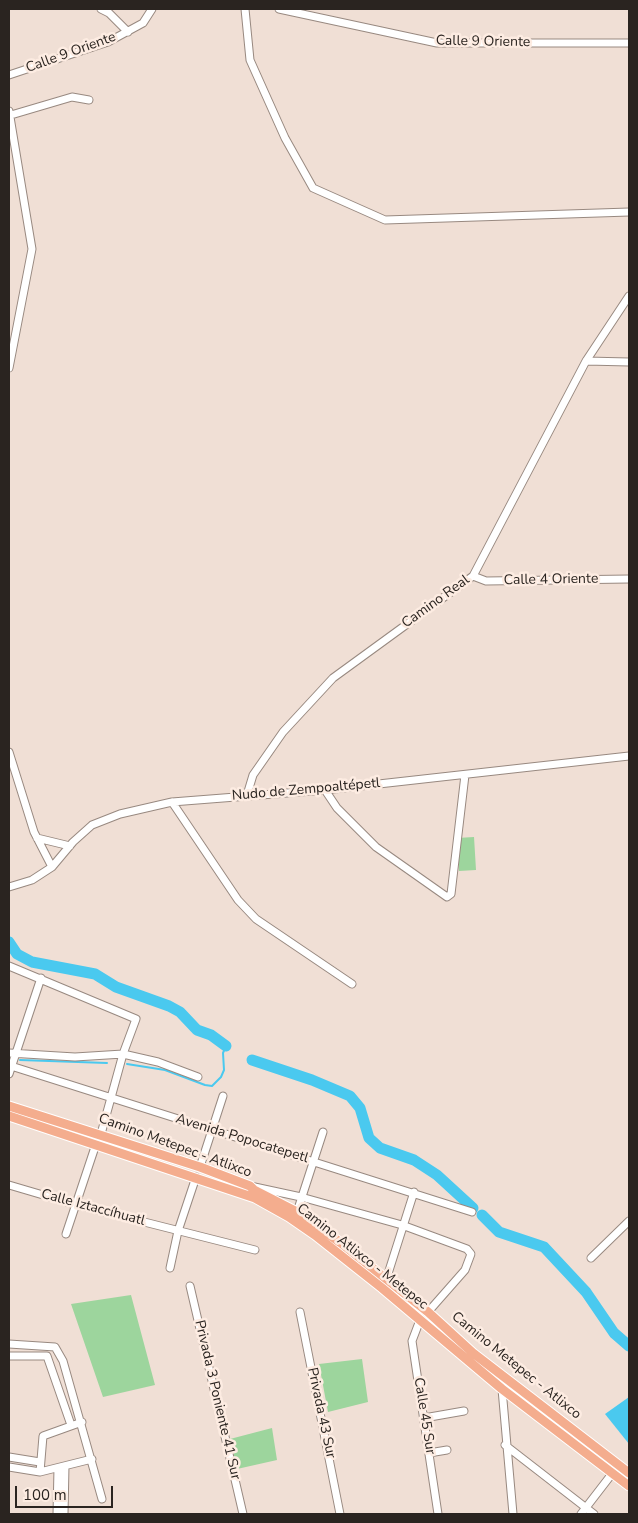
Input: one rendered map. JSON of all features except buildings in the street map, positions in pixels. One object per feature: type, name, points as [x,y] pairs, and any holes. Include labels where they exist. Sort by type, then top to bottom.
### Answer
[{"type":"main road","name":"Camino Metepec - Atlixco","points":[[9,1106],[200,1166],[250,1186],[254,1190],[297,1212],[342,1243],[386,1280],[430,1310],[473,1353],[629,1473]]},
{"type":"main road","name":"Camino Atlixco - Metepec","points":[[9,1116],[255,1198],[289,1217],[315,1235],[549,1426],[629,1486]]},
{"type":"main road","points":[[549,1426],[556,1417]]},
{"type":"street","points":[[101,9],[109,13],[128,32]]},
{"type":"street","name":"Calle 9 Oriente","points":[[9,75],[108,42],[143,24],[152,9]]},
{"type":"street","points":[[244,9],[250,60],[285,138],[312,188],[385,220],[629,212]]},
{"type":"street","name":"Calle 9 Oriente","points":[[280,9],[437,43],[629,44]]},
{"type":"street","points":[[9,368],[32,249],[10,113],[72,97],[89,100]]},
{"type":"street","name":"Camino Real","points":[[247,795],[253,775],[282,732],[333,678],[473,576],[586,361],[629,296]]},
{"type":"street","points":[[586,361],[629,362]]},
{"type":"street","name":"Calle 4 Oriente","points":[[473,576],[486,581],[629,579]]},
{"type":"street","points":[[9,752],[37,838],[52,867]]},
{"type":"street","name":"Nudo de Zempoaltépetl","points":[[9,887],[32,880],[52,867],[92,825],[120,814],[172,802],[325,790],[629,756]]},
{"type":"street","points":[[325,790],[337,808],[376,847],[447,897],[451,894],[455,843],[465,775]]},
{"type":"street","points":[[172,802],[238,900],[256,919],[352,984]]},
{"type":"street","points":[[37,838],[70,846]]},
{"type":"street","points":[[9,966],[136,1019],[123,1054],[112,1100],[101,1134]]},
{"type":"street","points":[[9,1074],[41,978]]},
{"type":"street","points":[[9,1052],[75,1057],[123,1054],[158,1062],[198,1077]]},
{"type":"street","name":"Avenida Popocatepetl","points":[[11,1066],[112,1100],[212,1129],[472,1212]]},
{"type":"street","points":[[200,1166],[223,1096]]},
{"type":"street","points":[[297,1212],[323,1132]]},
{"type":"street","points":[[66,1234],[96,1144]]},
{"type":"street","points":[[170,1268],[178,1231],[196,1177]]},
{"type":"street","name":"Calle Iztaccíhuatl","points":[[9,1184],[77,1204],[255,1250]]},
{"type":"street","points":[[250,1186],[301,1197],[402,1225],[466,1249],[471,1254],[465,1270],[430,1310]]},
{"type":"street","points":[[386,1280],[414,1192]]},
{"type":"street","points":[[592,1258],[629,1221]]},
{"type":"street","name":"Privada 3 Poniente 41 Sur","points":[[190,1286],[243,1514]]},
{"type":"street","name":"Privada 43 Sur","points":[[300,1312],[340,1514]]},
{"type":"street","name":"Calle 45 Sur","points":[[420,1320],[412,1341],[438,1514]]},
{"type":"street","points":[[9,1344],[47,1344],[55,1347],[64,1361],[102,1499]]},
{"type":"street","points":[[9,1356],[48,1356],[71,1426]]},
{"type":"street","points":[[502,1388],[505,1445],[513,1514]]},
{"type":"street","points":[[424,1418],[464,1411]]},
{"type":"street","points":[[40,1472],[43,1436],[82,1422]]},
{"type":"street","points":[[505,1445],[583,1511],[594,1514]]},
{"type":"street","points":[[429,1453],[447,1450]]},
{"type":"street","points":[[9,1456],[40,1462]]},
{"type":"street","points":[[9,1467],[40,1472],[92,1459]]},
{"type":"street","points":[[583,1511],[618,1466]]},
{"type":"street","points":[[56,1514],[62,1467]]},
{"type":"street","points":[[62,1467],[64,1514]]},
{"type":"green space","points":[[474,837],[476,870],[459,871],[457,838]]},
{"type":"green space","points":[[131,1295],[155,1385],[103,1397],[71,1304]]},
{"type":"green space","points":[[362,1359],[368,1402],[328,1412],[319,1364]]},
{"type":"green space","points":[[272,1428],[277,1460],[237,1469],[230,1439]]},
{"type":"water","points":[[629,1397],[629,1444],[605,1414]]},
{"type":"waterway","points":[[9,942],[17,954],[32,962],[95,974],[116,987],[169,1006],[180,1012],[197,1030],[211,1035],[226,1046]]},
{"type":"waterway","points":[[127,1064],[165,1070],[212,1086],[221,1077],[224,1070],[223,1053],[226,1046]]},
{"type":"waterway","points":[[20,1060],[107,1063]]},
{"type":"waterway","points":[[252,1060],[312,1080],[350,1096],[360,1108],[369,1138],[380,1148],[414,1160],[437,1175],[473,1208]]},
{"type":"waterway","points":[[482,1215],[499,1232],[544,1247],[586,1292],[614,1333],[629,1346]]}]
